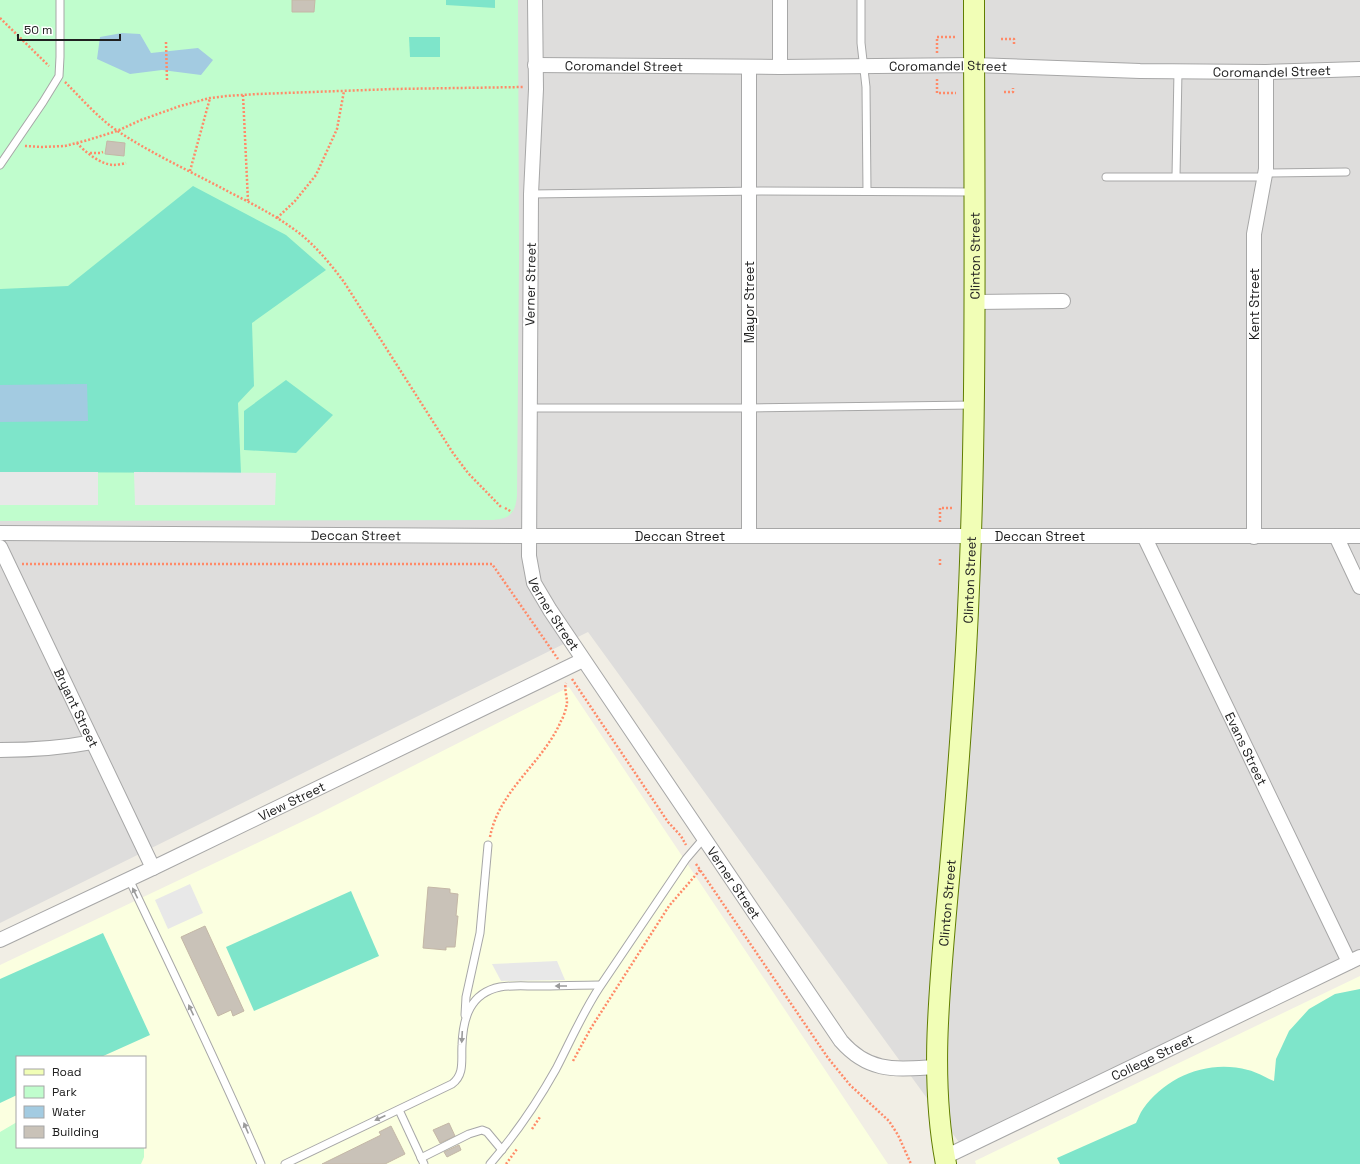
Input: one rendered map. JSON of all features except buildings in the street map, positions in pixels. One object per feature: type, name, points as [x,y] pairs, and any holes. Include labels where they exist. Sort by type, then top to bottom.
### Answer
[{"type":"street","name":"Verner Street","points":[[535,0],[536,89],[531,194],[529,408],[530,565],[534,583],[550,610],[832,1028],[850,1051],[865,1061],[881,1067],[901,1069],[938,1067]]},
{"type":"street","points":[[780,0],[780,67]]},
{"type":"street","name":"Clinton Street","points":[[946,1161],[941,1130],[938,1067],[939,1001],[966,653],[972,536],[975,302],[974,0]]},
{"type":"street","name":"Coromandel Street","points":[[535,65],[749,67],[974,65],[1178,72],[1266,72],[1360,69]]},
{"type":"street","name":"Mayor Street","points":[[749,67],[749,536]]},
{"type":"street","name":"Kent Street","points":[[1254,537],[1254,234],[1265,175],[1266,72]]},
{"type":"street","points":[[975,302],[1064,301]]},
{"type":"street","name":"Deccan Street","points":[[0,533],[530,536],[1360,536]]},
{"type":"street","name":"Evans Street","points":[[1144,536],[1355,959]]},
{"type":"street","points":[[1336,536],[1360,587]]},
{"type":"street","name":"Bryant Street","points":[[0,547],[153,868]]},
{"type":"street","name":"View Street","points":[[0,940],[569,675],[584,660]]},
{"type":"street","points":[[0,750],[35,750],[93,742]]},
{"type":"street","name":"College Street","points":[[946,1161],[1355,959]]},
{"type":"lane","points":[[0,165],[43,102],[58,76],[60,57],[60,0]]},
{"type":"lane","points":[[861,0],[861,43],[866,87],[867,191]]},
{"type":"lane","points":[[1176,176],[1178,72]]},
{"type":"lane","points":[[1106,177],[1265,175],[1346,172]]},
{"type":"lane","points":[[531,194],[749,191],[974,192]]},
{"type":"lane","points":[[529,408],[748,408],[974,405]]},
{"type":"lane","points":[[490,1164],[525,1119],[546,1086],[585,1010],[600,985],[690,854],[704,838]]},
{"type":"lane","points":[[285,1164],[399,1110],[452,1084],[457,1080],[462,1068],[466,996],[480,933],[488,845]]},
{"type":"lane","points":[[129,880],[194,1015],[261,1164]]},
{"type":"lane","points":[[464,1023],[469,1010],[477,999],[493,989],[512,986],[600,985]]},
{"type":"lane","points":[[399,1110],[422,1161],[469,1134],[482,1130],[488,1132],[502,1150]]},
{"type":"path","points":[[0,18],[58,76],[117,131],[138,144],[248,201],[277,218],[309,242],[325,257],[335,270],[453,453],[468,473],[504,508],[512,512]]},
{"type":"path","points":[[937,53],[937,37],[956,37]]},
{"type":"path","points":[[1001,39],[1014,39],[1014,45]]},
{"type":"path","points":[[166,42],[167,81]]},
{"type":"path","points":[[937,79],[937,93],[956,93]]},
{"type":"path","points":[[13,145],[42,147],[65,146],[117,131],[167,110],[210,98],[242,95],[344,91],[520,86],[536,89]]},
{"type":"path","points":[[1004,92],[1013,92],[1013,88]]},
{"type":"path","points":[[277,218],[295,201],[316,175],[337,129],[344,91]]},
{"type":"path","points":[[242,95],[248,201]]},
{"type":"path","points":[[190,171],[210,98]]},
{"type":"path","points":[[77,143],[88,153],[108,164],[113,165],[126,163]]},
{"type":"path","points":[[88,153],[103,152]]},
{"type":"path","points":[[940,522],[940,508],[954,508]]},
{"type":"path","points":[[940,558],[940,564]]},
{"type":"path","points":[[8,565],[492,564],[668,822],[681,836],[700,870],[828,1058],[850,1085],[883,1115],[894,1128],[911,1164]]},
{"type":"path","points":[[488,845],[494,822],[504,802],[544,749],[562,720],[567,702],[566,683],[569,675]]},
{"type":"path","points":[[571,1064],[591,1028],[669,906],[700,870]]},
{"type":"path","points":[[530,1132],[542,1113]]},
{"type":"path","points":[[506,1164],[521,1143]]},
{"type":"shaded area","points":[[0,0],[1360,0],[1360,960],[961,1145],[588,632],[0,923]]},
{"type":"shaded area","points":[[0,472],[98,472],[98,505],[0,505]]},
{"type":"shaded area","points":[[134,472],[276,473],[275,505],[135,505]]},
{"type":"shaded area","points":[[569,687],[888,1164],[0,1164],[0,965],[318,814]]},
{"type":"shaded area","points":[[190,884],[203,913],[168,929],[155,900]]},
{"type":"shaded area","points":[[557,961],[565,980],[501,981],[492,964]]},
{"type":"shaded area","points":[[1360,976],[1360,1164],[976,1164],[975,1161]]},
{"type":"green space","points":[[0,0],[518,0],[519,257],[517,496],[515,508],[510,515],[490,520],[0,521]]},
{"type":"green space","points":[[446,0],[495,0],[495,8],[446,5]]},
{"type":"green space","points":[[409,37],[440,37],[440,57],[410,57]]},
{"type":"green space","points":[[193,186],[286,235],[326,270],[252,323],[254,386],[238,403],[241,473],[0,472],[0,289],[68,286]]},
{"type":"green space","points":[[286,380],[333,415],[296,453],[244,450],[244,411]]},
{"type":"green space","points":[[351,891],[379,956],[254,1011],[226,947]]},
{"type":"green space","points":[[103,933],[150,1035],[103,1056],[16,1056],[16,1095],[0,1103],[0,979]]},
{"type":"green space","points":[[1360,989],[1360,1164],[1060,1164],[1057,1158],[1136,1123],[1142,1111],[1153,1097],[1176,1079],[1190,1073],[1218,1067],[1233,1067],[1251,1071],[1274,1081],[1276,1059],[1289,1031],[1309,1009],[1335,994]]},
{"type":"green space","points":[[16,1123],[16,1148],[144,1148],[144,1157],[141,1164],[0,1164],[0,1132]]},
{"type":"water","points":[[122,33],[140,34],[151,53],[198,48],[213,60],[201,75],[162,70],[130,74],[97,59],[100,37]]},
{"type":"water","points":[[87,384],[88,421],[0,422],[0,385]]}]
